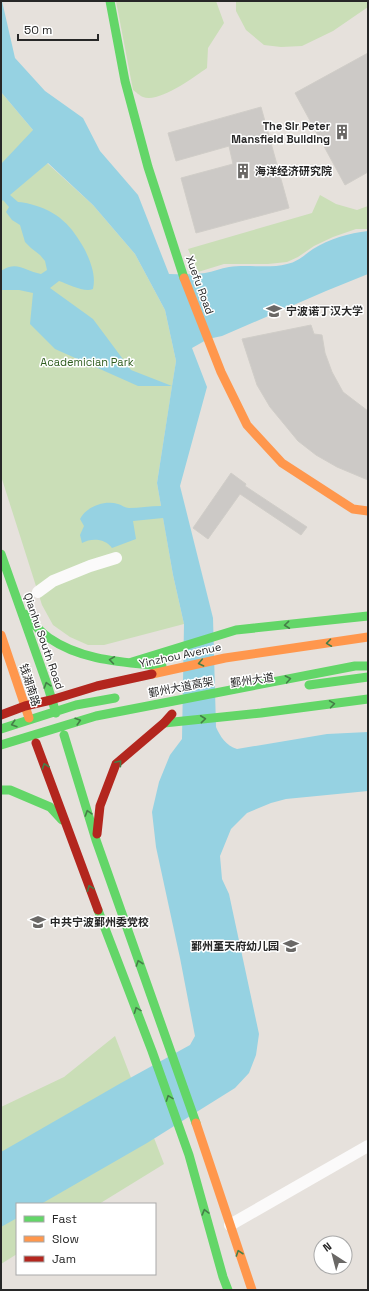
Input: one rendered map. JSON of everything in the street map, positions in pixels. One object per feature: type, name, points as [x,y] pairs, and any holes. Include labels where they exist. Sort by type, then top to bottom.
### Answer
[{"type":"main road","name":"Xuefu Road","points":[[110,1],[125,81],[148,167],[182,272],[221,372],[247,425],[282,463],[353,509],[368,511]]},
{"type":"main road","name":"Qianhu South Road","points":[[1,554],[47,684],[51,700],[67,734],[96,840],[196,1123],[252,1290]]},
{"type":"main road","points":[[20,609],[48,638],[77,653],[109,660],[178,668]]},
{"type":"main road","name":"Yinzhou Avenue","points":[[131,662],[236,630],[368,616]]},
{"type":"main road","name":"钱湖南路","points":[[1,635],[36,743],[189,1154],[228,1290]]},
{"type":"main road","name":"Yinzhou Avenue","points":[[1,715],[25,706],[97,686],[225,658],[368,637]]},
{"type":"main road","name":"鄞州大道高架","points":[[1,745],[96,716],[355,666],[368,666]]},
{"type":"main road","name":"鄞州大道","points":[[109,723],[182,703],[368,677]]},
{"type":"main road","points":[[1,728],[76,705],[122,697]]},
{"type":"main road","points":[[164,723],[261,713],[368,699]]},
{"type":"main road","points":[[96,840],[100,806],[116,764],[164,723],[182,703]]},
{"type":"main road","points":[[1,753],[67,734]]},
{"type":"main road","points":[[1,790],[10,790],[50,807],[65,823]]},
{"type":"street","points":[[38,592],[53,581],[90,566],[116,558]]},
{"type":"street","points":[[230,1225],[368,1146]]},
{"type":"green space","points":[[116,1],[216,1],[224,23],[208,48],[207,68],[186,83],[167,93],[150,98],[139,95],[133,90]]},
{"type":"green space","points":[[236,1],[368,1],[368,7],[333,31],[302,46],[281,47],[264,45],[246,30],[236,11]]},
{"type":"green space","name":"Academician Park","points":[[1,92],[33,130],[47,163],[93,205],[135,254],[165,310],[176,361],[157,483],[173,575],[184,624],[104,645],[88,645],[70,637],[53,625],[42,605],[1,476]]},
{"type":"green space","points":[[320,195],[336,204],[357,210],[368,206],[368,229],[356,229],[333,237],[287,262],[268,264],[224,264],[198,272],[188,249],[312,213]]},
{"type":"green space","points":[[115,1036],[164,1164],[101,1203],[16,1203],[16,1255],[1,1264],[1,1107],[64,1077]]},
{"type":"water","points":[[1,1],[15,58],[45,91],[83,118],[100,151],[138,195],[169,274],[196,274],[229,267],[273,266],[287,264],[298,260],[319,245],[332,239],[368,231],[368,274],[222,336],[208,339],[192,348],[207,387],[180,486],[213,618],[216,727],[219,734],[230,746],[237,749],[327,734],[368,732],[368,791],[286,799],[271,803],[247,813],[231,829],[220,856],[222,879],[229,894],[259,1034],[256,1055],[249,1073],[235,1088],[147,1143],[43,1203],[16,1203],[16,1219],[1,1227],[1,1152],[190,1045],[195,1036],[156,847],[152,812],[159,782],[170,755],[182,739],[184,624],[173,575],[163,518],[133,521],[136,539],[112,548],[106,542],[98,540],[90,540],[82,543],[80,535],[84,526],[80,519],[86,511],[101,504],[113,503],[126,508],[161,506],[157,483],[172,386],[138,386],[55,349],[30,324],[33,293],[19,290],[1,290],[1,271],[7,268],[16,266],[41,274],[47,270],[45,261],[25,242],[20,225],[12,220],[6,212],[9,207],[3,200],[1,202],[1,164],[33,130],[1,92]],"holes":[[[48,163],[93,205],[135,254],[165,310],[176,361],[172,386],[131,370],[93,319],[50,288],[59,281],[81,289],[93,289],[94,279],[91,264],[80,241],[69,227],[56,215],[40,207],[18,202],[10,195]]]},
{"type":"building","name":"The Sir Peter Mansfield Building","points":[[368,53],[368,172],[345,185],[295,93]]},
{"type":"building","name":"海洋经济研究院","points":[[261,107],[289,208],[196,233],[181,178],[233,164],[229,146],[176,161],[168,133]]},
{"type":"building","points":[[311,325],[314,334],[322,335],[325,353],[332,372],[343,392],[368,411],[368,480],[337,467],[316,455],[298,441],[270,407],[257,385],[242,339]]},
{"type":"building","points":[[231,473],[246,484],[245,486],[307,527],[301,535],[240,494],[208,539],[193,528]]},
{"type":"traffic: fast","points":[[110,1],[125,81],[148,167],[184,278]]},
{"type":"traffic: fast","points":[[1,554],[56,713]]},
{"type":"traffic: fast","points":[[25,614],[46,636],[75,652],[104,659],[162,666]]},
{"type":"traffic: fast","points":[[132,662],[236,630],[368,616]]},
{"type":"traffic: fast","points":[[1,745],[96,716],[355,666],[368,666]]},
{"type":"traffic: fast","points":[[309,685],[368,677]]},
{"type":"traffic: fast","points":[[1,729],[76,705],[115,698]]},
{"type":"traffic: fast","points":[[164,723],[261,713],[368,699]]},
{"type":"traffic: fast","points":[[64,735],[96,840],[196,1123]]},
{"type":"traffic: fast","points":[[1,790],[10,790],[50,807],[62,820]]},
{"type":"traffic: fast","points":[[98,910],[152,1051],[189,1155],[228,1290]]},
{"type":"traffic: slow","points":[[184,278],[221,372],[247,425],[282,463],[353,509],[368,511]]},
{"type":"traffic: slow","points":[[1,635],[29,718]]},
{"type":"traffic: slow","points":[[152,674],[225,658],[368,637]]},
{"type":"traffic: slow","points":[[196,1123],[252,1290]]},
{"type":"traffic: jam","points":[[1,715],[25,706],[97,686],[152,674]]},
{"type":"traffic: jam","points":[[97,834],[100,806],[116,764],[164,723],[172,714]]},
{"type":"traffic: jam","points":[[36,743],[98,910]]},
{"type":"place","name":"The Sir Peter Mansfield Building","points":[[342,132]]},
{"type":"place","name":"海洋经济研究院","points":[[243,171]]},
{"type":"place","name":"宁波诺丁汉大学","points":[[274,311]]},
{"type":"place","name":"中共宁波鄞州委党校","points":[[38,922]]},
{"type":"place","name":"鄞州堇天府幼儿园","points":[[291,946]]}]
